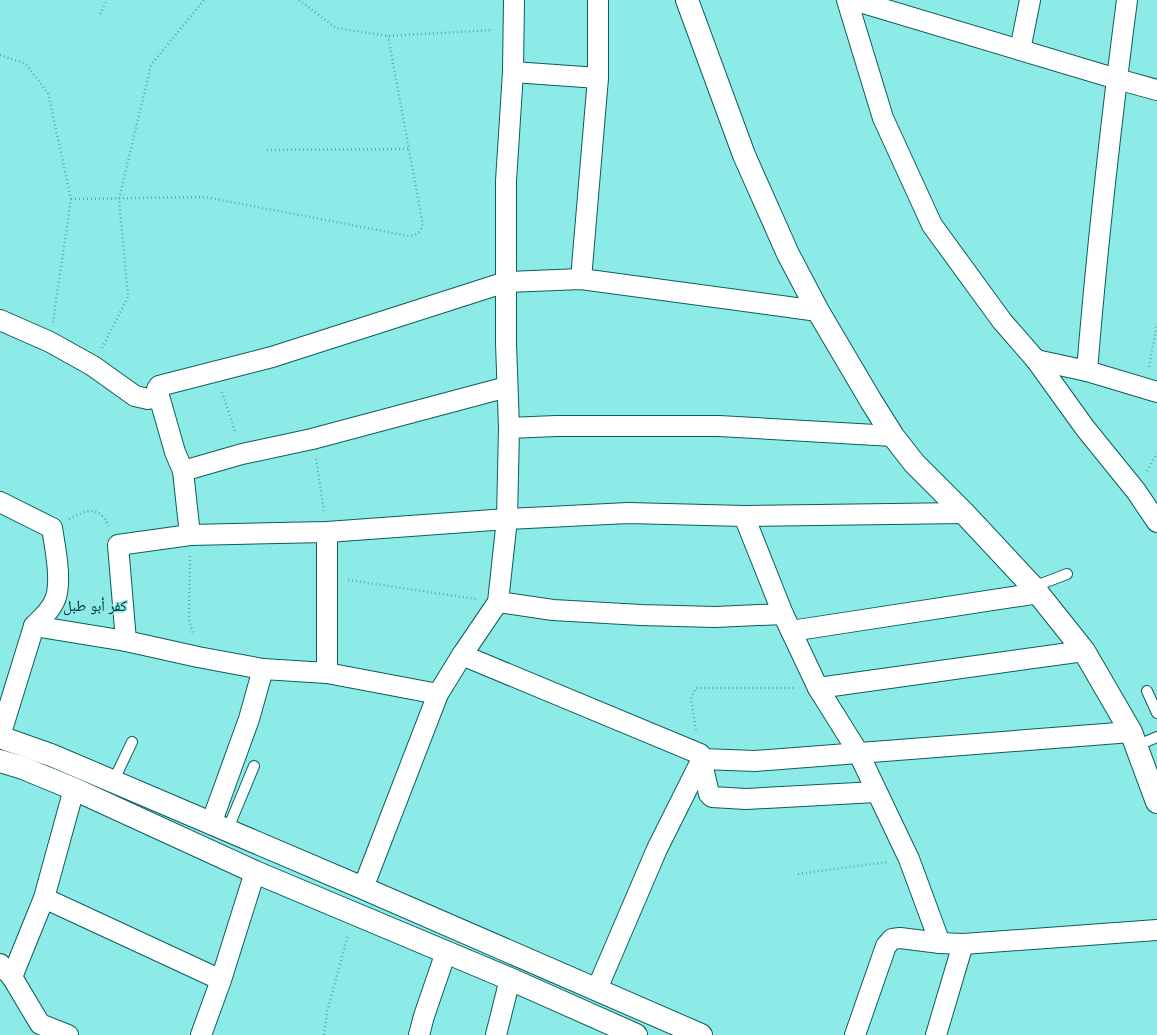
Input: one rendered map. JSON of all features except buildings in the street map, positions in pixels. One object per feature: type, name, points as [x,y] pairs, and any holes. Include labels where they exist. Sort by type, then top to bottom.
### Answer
[{"type":"main road","points":[[687,0],[744,155],[788,254],[818,311],[893,436],[914,463],[964,513],[1036,590],[1084,651],[1133,739],[1157,802]]},
{"type":"main road","points":[[0,736],[51,755],[219,828],[363,888],[701,1035]]},
{"type":"main road","points":[[0,761],[23,768],[74,789],[255,872],[354,912],[636,1035]]},
{"type":"street","points":[[363,888],[438,694],[462,655],[498,602],[507,519],[508,428],[506,181],[513,72],[514,0]]},
{"type":"street","points":[[581,279],[598,78],[598,0]]},
{"type":"street","points":[[847,0],[883,118],[932,225],[1002,321],[1036,360],[1085,428],[1136,491],[1157,522]]},
{"type":"street","points":[[853,0],[1157,90]]},
{"type":"street","points":[[1020,50],[1030,0]]},
{"type":"street","points":[[1087,371],[1093,295],[1127,0]]},
{"type":"street","points":[[513,72],[598,78]]},
{"type":"street","points":[[190,535],[184,471],[175,452],[162,412],[157,389],[158,386],[280,355],[506,282],[581,279],[818,311]]},
{"type":"street","points":[[0,320],[50,342],[93,366],[135,396],[148,399],[159,396]]},
{"type":"street","points":[[1036,360],[1087,371],[1151,390]]},
{"type":"street","points":[[184,471],[242,454],[312,438],[507,387]]},
{"type":"street","points":[[508,428],[556,426],[719,426],[893,436]]},
{"type":"street","points":[[1136,491],[1157,495]]},
{"type":"street","points":[[0,502],[52,528],[56,555],[57,593],[54,602],[46,614],[34,626],[0,736]]},
{"type":"street","points":[[126,641],[118,545],[190,535],[327,532],[507,519],[628,513],[744,516],[964,513]]},
{"type":"street","points":[[744,516],[783,614],[818,688],[858,752],[876,792],[910,859],[940,943]]},
{"type":"street","points":[[327,532],[328,674]]},
{"type":"street","points":[[791,631],[1036,590]]},
{"type":"street","points":[[498,602],[553,610],[641,615],[715,618],[783,614]]},
{"type":"street","points":[[34,626],[126,641],[198,657],[263,668],[328,674],[438,694]]},
{"type":"street","points":[[818,688],[1084,651]]},
{"type":"street","points":[[462,655],[701,757],[755,761],[858,752],[1133,739]]},
{"type":"street","points":[[219,828],[263,668]]},
{"type":"street","points":[[701,757],[709,794],[716,798],[746,799],[876,792]]},
{"type":"street","points":[[597,989],[657,849],[701,757]]},
{"type":"street","points":[[68,1035],[40,1024],[6,971],[44,898],[74,789]]},
{"type":"street","points":[[200,1035],[221,980],[255,872]]},
{"type":"street","points":[[44,898],[221,980]]},
{"type":"street","points":[[855,1035],[886,946],[892,939],[898,938],[963,944],[1157,930]]},
{"type":"street","points":[[936,1035],[963,944]]},
{"type":"street","points":[[419,1035],[446,952]]},
{"type":"street","points":[[496,1035],[510,979]]},
{"type":"lane","points":[[1036,590],[1067,574]]},
{"type":"lane","points":[[1147,691],[1157,712]]},
{"type":"lane","points":[[1133,739],[1157,737]]},
{"type":"lane","points":[[113,782],[132,742]]},
{"type":"lane","points":[[219,828],[254,766]]},
{"type":"path","points":[[100,14],[107,0]]},
{"type":"path","points":[[93,366],[128,297],[119,199],[151,65],[204,0]]},
{"type":"path","points":[[299,0],[336,28],[388,36],[513,28]]},
{"type":"path","points":[[71,199],[205,197],[414,236],[420,232],[422,220],[388,36]]},
{"type":"path","points":[[0,55],[26,64],[48,93],[71,199],[50,342]]},
{"type":"path","points":[[267,150],[409,149]]},
{"type":"path","points":[[1151,390],[1157,324]]},
{"type":"path","points":[[215,372],[242,454]]},
{"type":"path","points":[[312,438],[327,532]]},
{"type":"path","points":[[52,528],[83,512],[96,512],[103,516],[118,545]]},
{"type":"path","points":[[190,535],[189,619],[198,657]]},
{"type":"path","points":[[327,577],[498,602]]},
{"type":"path","points":[[701,757],[691,698],[696,688],[818,688]]},
{"type":"path","points":[[798,874],[910,859]]},
{"type":"path","points":[[324,1035],[327,1012],[354,912]]},
{"type":"district","name":"كفر أبو طبل","points":[[95,605]]}]
